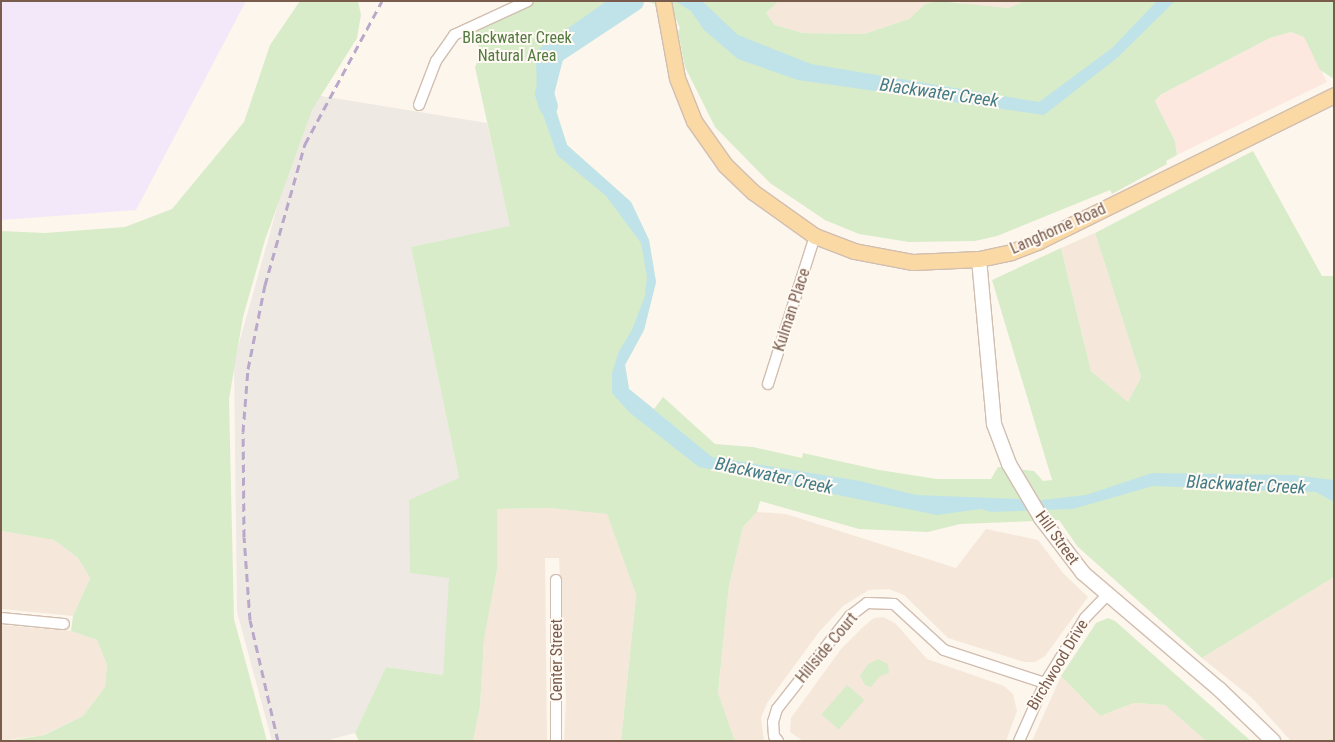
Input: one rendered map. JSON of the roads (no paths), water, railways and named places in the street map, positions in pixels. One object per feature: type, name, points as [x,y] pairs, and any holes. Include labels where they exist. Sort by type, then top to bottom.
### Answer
[{"type":"main road","name":"Langhorne Road","points":[[663,1],[672,64],[691,114],[705,138],[725,165],[752,192],[815,236],[854,251],[913,262],[979,259],[1012,252],[1039,241],[1334,94]]},
{"type":"street","points":[[419,105],[436,61],[454,35],[528,1]]},
{"type":"street","name":"Kulman Place","points":[[768,384],[815,236]]},
{"type":"street","name":"Hill Street","points":[[979,259],[990,408],[999,442],[1014,474],[1041,518],[1069,558],[1107,595],[1219,689],[1273,741]]},
{"type":"street","name":"Center Street","points":[[556,580],[556,741]]},
{"type":"street","name":"Birchwood Drive","points":[[1019,741],[1045,683],[1086,618],[1107,595]]},
{"type":"street","name":"Hillside Court","points":[[778,741],[774,736],[773,722],[777,709],[850,616],[867,603],[894,604],[944,650],[1045,683]]},
{"type":"street","points":[[1,618],[64,624]]},
{"type":"water","points":[[607,1],[646,1],[594,22],[550,56],[546,75],[550,93],[567,145],[631,202],[649,240],[656,282],[644,330],[625,365],[629,389],[712,457],[860,481],[916,495],[1042,500],[1086,495],[1152,473],[1292,475],[1334,480],[1334,502],[1316,492],[1153,486],[1073,509],[991,512],[981,509],[937,515],[699,467],[630,413],[612,393],[612,373],[619,351],[632,330],[645,296],[647,276],[641,243],[606,196],[557,155],[537,97],[536,56],[541,47]]},
{"type":"water","points":[[675,1],[702,1],[738,35],[811,64],[1039,102],[1112,48],[1157,1],[1175,1],[1117,58],[1044,115],[798,80],[738,59],[704,30],[691,11]]},
{"type":"waterway","name":"Blackwater Creek","points":[[548,106],[544,93],[554,54],[634,1]]},
{"type":"railway","points":[[278,741],[250,620],[244,537],[243,432],[248,369],[265,285],[305,144],[382,1]]},
{"type":"park label","name":"Blackwater Creek Natural Area","points":[[517,47]]}]
